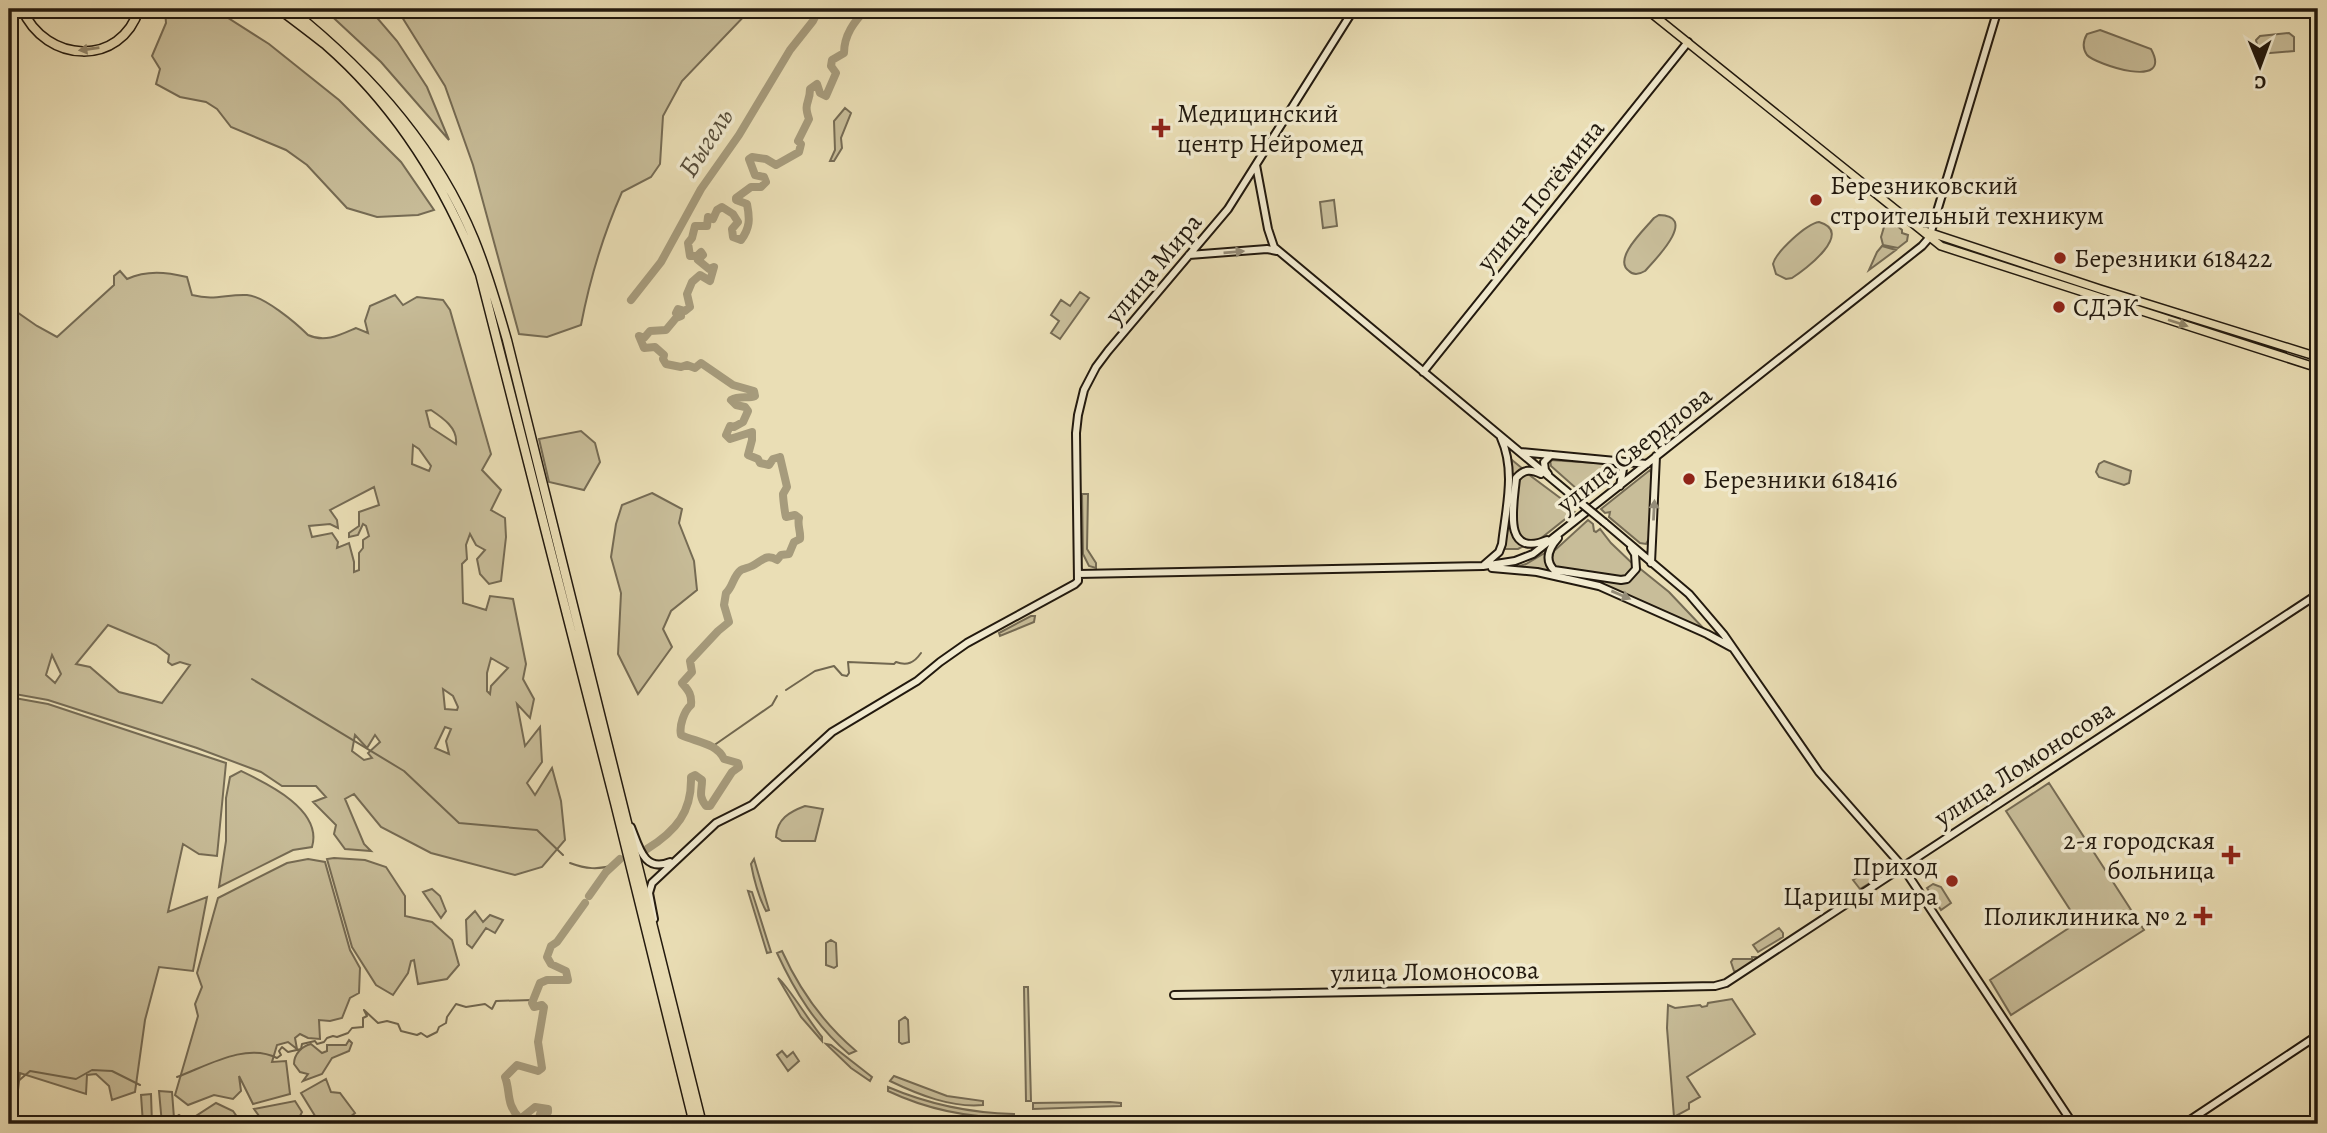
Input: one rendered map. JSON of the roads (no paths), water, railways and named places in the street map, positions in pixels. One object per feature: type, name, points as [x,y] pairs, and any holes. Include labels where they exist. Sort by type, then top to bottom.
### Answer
[{"type":"highway","points":[[22,9],[35,32],[44,40],[68,51],[85,51],[102,48],[117,39],[129,28],[139,9]]},
{"type":"highway","points":[[279,9],[327,46],[375,95],[418,149],[453,209],[480,274],[694,1124]]},
{"type":"highway","points":[[290,9],[330,41],[380,90],[423,144],[460,208],[487,271],[507,340],[702,1124]]},
{"type":"main road","name":"улица Мира","points":[[1078,577],[1076,433],[1084,390],[1108,351],[1228,209],[1354,9]]},
{"type":"main road","points":[[1646,9],[1915,227],[1956,252],[2318,368]]},
{"type":"main road","points":[[1929,236],[1998,9]]},
{"type":"main road","name":"улица Потёмина","points":[[1423,372],[1688,42]]},
{"type":"main road","points":[[1256,165],[1271,241],[1279,251],[1697,603],[1735,650],[1819,772],[1902,866],[2073,1124]]},
{"type":"main road","points":[[1929,236],[2318,357]]},
{"type":"main road","name":"улица Свердлова","points":[[1078,577],[1483,566],[1525,558],[1619,488],[1920,248],[1929,236]]},
{"type":"main road","points":[[1189,256],[1267,249],[1279,251]]},
{"type":"main road","points":[[1483,566],[1499,552],[1502,544],[1510,471],[1508,455],[1500,435]]},
{"type":"main road","points":[[1520,452],[1647,464]]},
{"type":"main road","points":[[1551,456],[1546,458],[1544,466],[1554,481]]},
{"type":"main road","points":[[1651,563],[1656,456]]},
{"type":"main road","points":[[1613,461],[1619,463],[1623,469],[1619,488]]},
{"type":"main road","points":[[1554,481],[1534,471],[1521,472],[1516,478],[1512,522],[1517,536],[1526,543],[1541,543],[1555,536]]},
{"type":"main road","points":[[1568,527],[1551,547],[1548,561],[1554,570],[1627,579],[1637,565],[1629,544]]},
{"type":"main road","points":[[1483,566],[1537,572],[1599,586],[1707,634],[1735,650]]},
{"type":"main road","points":[[655,932],[650,888],[657,877],[716,822],[751,805],[832,732],[917,681],[968,643],[1069,589],[1078,577]]},
{"type":"main road","name":"улица Ломоносова","points":[[1174,995],[1715,986],[1726,983],[2318,594]]},
{"type":"main road","points":[[622,801],[641,855],[647,862],[659,865],[678,858]]},
{"type":"main road","points":[[2184,1124],[2318,1035]]},
{"type":"waterway","name":"Быгель","points":[[631,300],[661,262],[701,189],[739,135],[790,50],[819,9]]},
{"type":"waterway","name":"Быгель","points":[[647,849],[674,828],[680,819],[689,800],[691,777],[695,775],[702,780],[702,799],[706,806],[710,806],[732,772],[739,767],[738,763],[724,759],[711,746],[681,735],[683,719],[691,705],[690,693],[682,683],[692,672],[690,661],[729,622],[724,605],[726,593],[738,572],[764,558],[777,560],[781,555],[789,554],[800,536],[799,518],[795,515],[786,517],[783,494],[787,487],[780,457],[773,459],[769,465],[760,463],[758,459],[748,455],[752,432],[730,439],[726,435],[730,426],[734,427],[743,422],[748,411],[731,400],[755,396],[754,391],[733,385],[701,363],[695,368],[666,364],[664,355],[655,347],[644,348],[639,336],[644,338],[650,331],[666,330],[681,316],[676,313],[678,309],[685,311],[690,307],[687,294],[692,282],[700,275],[710,281],[714,267],[709,269],[698,260],[703,255],[701,252],[697,256],[690,256],[688,243],[695,226],[707,226],[708,217],[713,219],[717,210],[722,207],[733,214],[738,222],[732,229],[733,237],[741,240],[744,236],[748,227],[747,204],[736,198],[751,187],[761,187],[766,182],[764,177],[755,175],[749,159],[766,159],[776,165],[799,152],[801,144],[798,141],[809,119],[807,106],[810,89],[817,84],[820,93],[826,96],[836,73],[831,66],[832,60],[844,53],[850,29],[866,9]]},
{"type":"waterway","points":[[786,690],[815,671],[834,666],[842,675],[847,676],[848,662],[907,664],[921,653]]},
{"type":"waterway","points":[[252,679],[404,771],[459,823],[537,830],[563,855]]},
{"type":"waterway","points":[[713,746],[772,705],[777,696]]},
{"type":"waterway","name":"Быгель","points":[[589,896],[606,872],[620,859]]},
{"type":"waterway","points":[[570,863],[592,868],[614,865]]},
{"type":"waterway","name":"Быгель","points":[[538,1124],[540,1114],[548,1112],[548,1109],[535,1107],[520,1119],[510,1103],[505,1077],[517,1065],[538,1071],[542,1068],[538,1042],[544,1007],[534,1007],[532,1003],[540,983],[547,980],[568,980],[566,971],[551,964],[547,957],[551,946],[557,942],[585,903]]},
{"type":"waterway","points":[[177,1077],[227,1057],[253,1053],[277,1058],[281,1055],[279,1051],[282,1047],[288,1052],[301,1049],[302,1044],[324,1042],[327,1038],[348,1033],[352,1028],[363,1027],[363,1018],[367,1016],[364,1010],[378,1023],[387,1021],[398,1024],[401,1031],[417,1035],[421,1033],[427,1037],[446,1023],[456,1004],[466,1007],[485,1004],[492,1009],[496,1001],[533,1000]]},
{"type":"waterway","points":[[9,1089],[30,1071],[76,1079],[92,1070],[112,1071],[140,1085]]},
{"type":"place","name":"Медицинский центр Нейромед","points":[[1161,128]]},
{"type":"place","name":"Березниковский строительный техникум","points":[[1816,200]]},
{"type":"place","name":"Березники 618422","points":[[2060,258]]},
{"type":"place","name":"СДЭК","points":[[2059,307]]},
{"type":"place","name":"Березники 618416","points":[[1689,479]]},
{"type":"place","name":"2-я городская больница","points":[[2231,855]]},
{"type":"place","name":"Приход Царицы мира","points":[[1952,881]]},
{"type":"place","name":"Поликлиника № 2","points":[[2203,916]]}]
